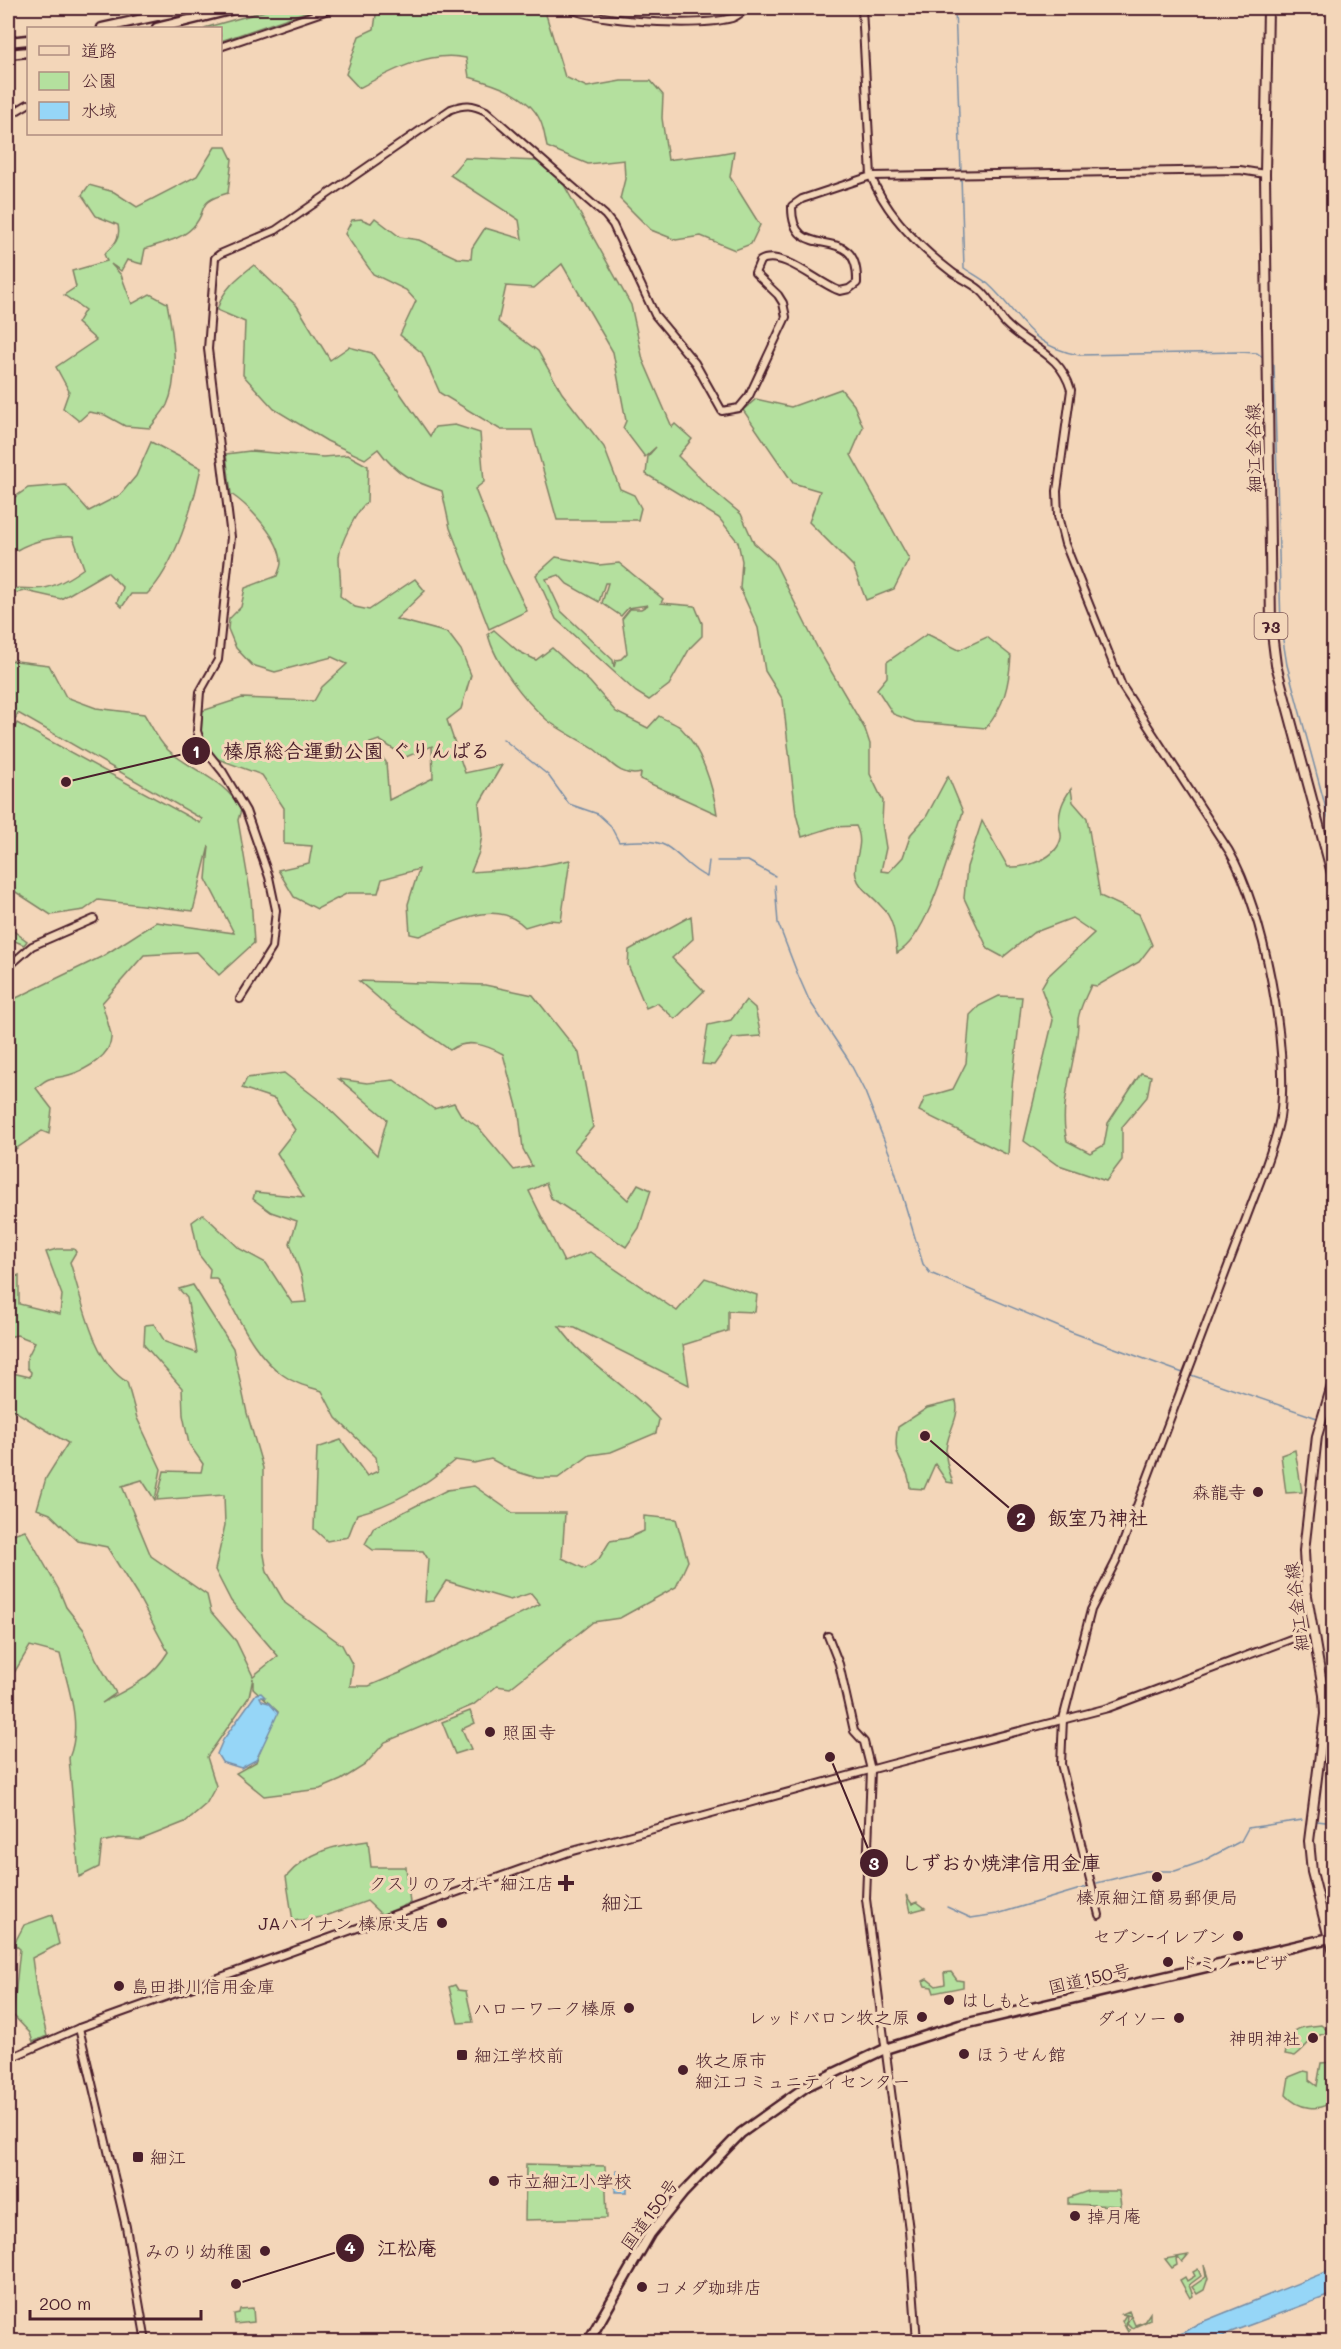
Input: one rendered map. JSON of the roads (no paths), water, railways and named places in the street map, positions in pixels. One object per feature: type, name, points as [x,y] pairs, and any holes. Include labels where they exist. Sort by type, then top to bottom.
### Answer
[{"type":"highway","points":[[107,27],[193,8]]},
{"type":"highway","points":[[161,27],[238,8]]},
{"type":"highway","points":[[8,42],[27,40]]},
{"type":"highway","points":[[8,54],[27,52]]},
{"type":"highway","name":"国道150号","points":[[588,2342],[650,2234],[683,2193],[741,2133],[807,2086],[885,2049],[960,2025],[1331,1938]]},
{"type":"main road","name":"細江金谷線","points":[[1268,8],[1265,174],[1269,574],[1276,665],[1334,881]]},
{"type":"main road","name":"細江金谷線","points":[[1331,1938],[1312,1872],[1309,1841],[1325,1714],[1324,1695],[1306,1590],[1304,1551],[1320,1420],[1334,1379]]},
{"type":"street","points":[[222,45],[334,8]]},
{"type":"street","points":[[568,8],[617,19],[676,22],[734,18],[747,8]]},
{"type":"street","points":[[862,8],[871,176],[887,208],[902,226],[955,274],[981,290],[1005,323],[1059,365],[1067,377],[1071,390],[1057,491],[1058,516],[1066,548],[1122,686],[1236,864],[1251,902],[1272,984],[1280,1031],[1280,1117],[1263,1174],[1116,1561],[1092,1610],[1063,1719],[1061,1764],[1099,1915]]},
{"type":"street","points":[[8,116],[27,105]]},
{"type":"street","points":[[240,999],[259,974],[272,948],[276,910],[269,877],[246,811],[224,772],[202,746],[197,731],[200,692],[218,660],[231,537],[208,349],[215,258],[276,230],[451,109],[463,105],[475,105],[486,111],[605,215],[613,225],[655,315],[695,363],[717,405],[722,411],[729,412],[739,408],[749,396],[786,317],[783,303],[778,295],[755,273],[760,261],[771,258],[806,270],[840,291],[849,289],[857,283],[858,265],[853,257],[832,242],[800,236],[792,206],[802,199],[871,176],[1240,170],[1265,174]]},
{"type":"street","points":[[8,967],[33,946],[94,919]]},
{"type":"street","points":[[8,2059],[79,2028],[569,1852],[1108,1708],[1312,1632]]},
{"type":"street","points":[[828,1636],[839,1664],[854,1731],[864,1742],[871,1770],[866,1899],[909,2230],[917,2342]]},
{"type":"street","points":[[1331,1938],[1334,1957]]},
{"type":"street","points":[[79,2028],[123,2215],[146,2342]]},
{"type":"water","points":[[261,1693],[265,1697],[260,1697],[262,1701],[269,1703],[278,1713],[256,1760],[241,1768],[222,1762],[217,1754],[223,1740],[256,1694]]},
{"type":"water","points":[[616,2171],[627,2172],[627,2192],[615,2192]]},
{"type":"water","points":[[1333,2269],[1333,2294],[1231,2332],[1215,2341],[1169,2341],[1197,2324]]},
{"type":"waterway","points":[[955,8],[961,171]]},
{"type":"waterway","points":[[961,176],[964,268],[988,284],[1036,337],[1062,351],[1079,355],[1240,352],[1257,353],[1264,358]]},
{"type":"waterway","points":[[1271,362],[1274,365],[1281,628],[1287,665],[1331,827],[1334,828]]},
{"type":"waterway","points":[[503,739],[548,775],[569,804],[598,814],[610,825],[619,842],[642,841],[661,844],[707,877],[709,861]]},
{"type":"waterway","points":[[717,861],[748,861],[775,876]]},
{"type":"waterway","points":[[775,885],[778,923],[798,975],[809,1000],[848,1059],[865,1092],[890,1155],[923,1264],[930,1273],[1071,1332],[1183,1373]]},
{"type":"waterway","points":[[1188,1374],[1320,1419]]},
{"type":"waterway","points":[[1324,1421],[1334,1424]]},
{"type":"waterway","points":[[1097,1883],[1145,1871],[1175,1871],[1201,1862],[1241,1841],[1248,1828],[1302,1820]]},
{"type":"waterway","points":[[1317,1821],[1334,1823]]},
{"type":"waterway","points":[[947,1907],[971,1918],[997,1914],[1087,1887]]},
{"type":"place","name":"榛原総合運動公園 ぐりんぱる","points":[[66,782]]},
{"type":"place","name":"飯室乃神社","points":[[925,1436]]},
{"type":"place","name":"森龍寺","points":[[1258,1492]]},
{"type":"place","name":"照国寺","points":[[490,1732]]},
{"type":"place","name":"しずおか焼津信用金庫","points":[[830,1757]]},
{"type":"place","name":"榛原細江簡易郵便局","points":[[1157,1877]]},
{"type":"place","name":"クスリのアオキ 細江店","points":[[566,1883]]},
{"type":"place","name":"JAハイナン 榛原支店","points":[[442,1923]]},
{"type":"place","name":"セブン-イレブン","points":[[1238,1936]]},
{"type":"place","name":"ドミノ・ピザ","points":[[1168,1962]]},
{"type":"place","name":"島田掛川信用金庫","points":[[119,1986]]},
{"type":"place","name":"はしもと","points":[[949,2000]]},
{"type":"place","name":"ハローワーク榛原","points":[[629,2008]]},
{"type":"place","name":"レッドバロン牧之原","points":[[922,2017]]},
{"type":"place","name":"ダイソー","points":[[1179,2018]]},
{"type":"place","name":"神明神社","points":[[1313,2038]]},
{"type":"place","name":"ほうせん館","points":[[964,2054]]},
{"type":"place","name":"細江学校前","points":[[462,2055]]},
{"type":"place","name":"牧之原市 細江コミュニティセンター","points":[[683,2070]]},
{"type":"place","name":"細江","points":[[138,2157]]},
{"type":"place","name":"市立細江小学校","points":[[494,2181]]},
{"type":"place","name":"掉月庵","points":[[1075,2216]]},
{"type":"place","name":"みのり幼稚園","points":[[265,2251]]},
{"type":"place","name":"江松庵","points":[[236,2284]]},
{"type":"place","name":"コメダ珈琲店","points":[[642,2287]]},
{"type":"district","name":"細江","points":[[622,1901]]}]
